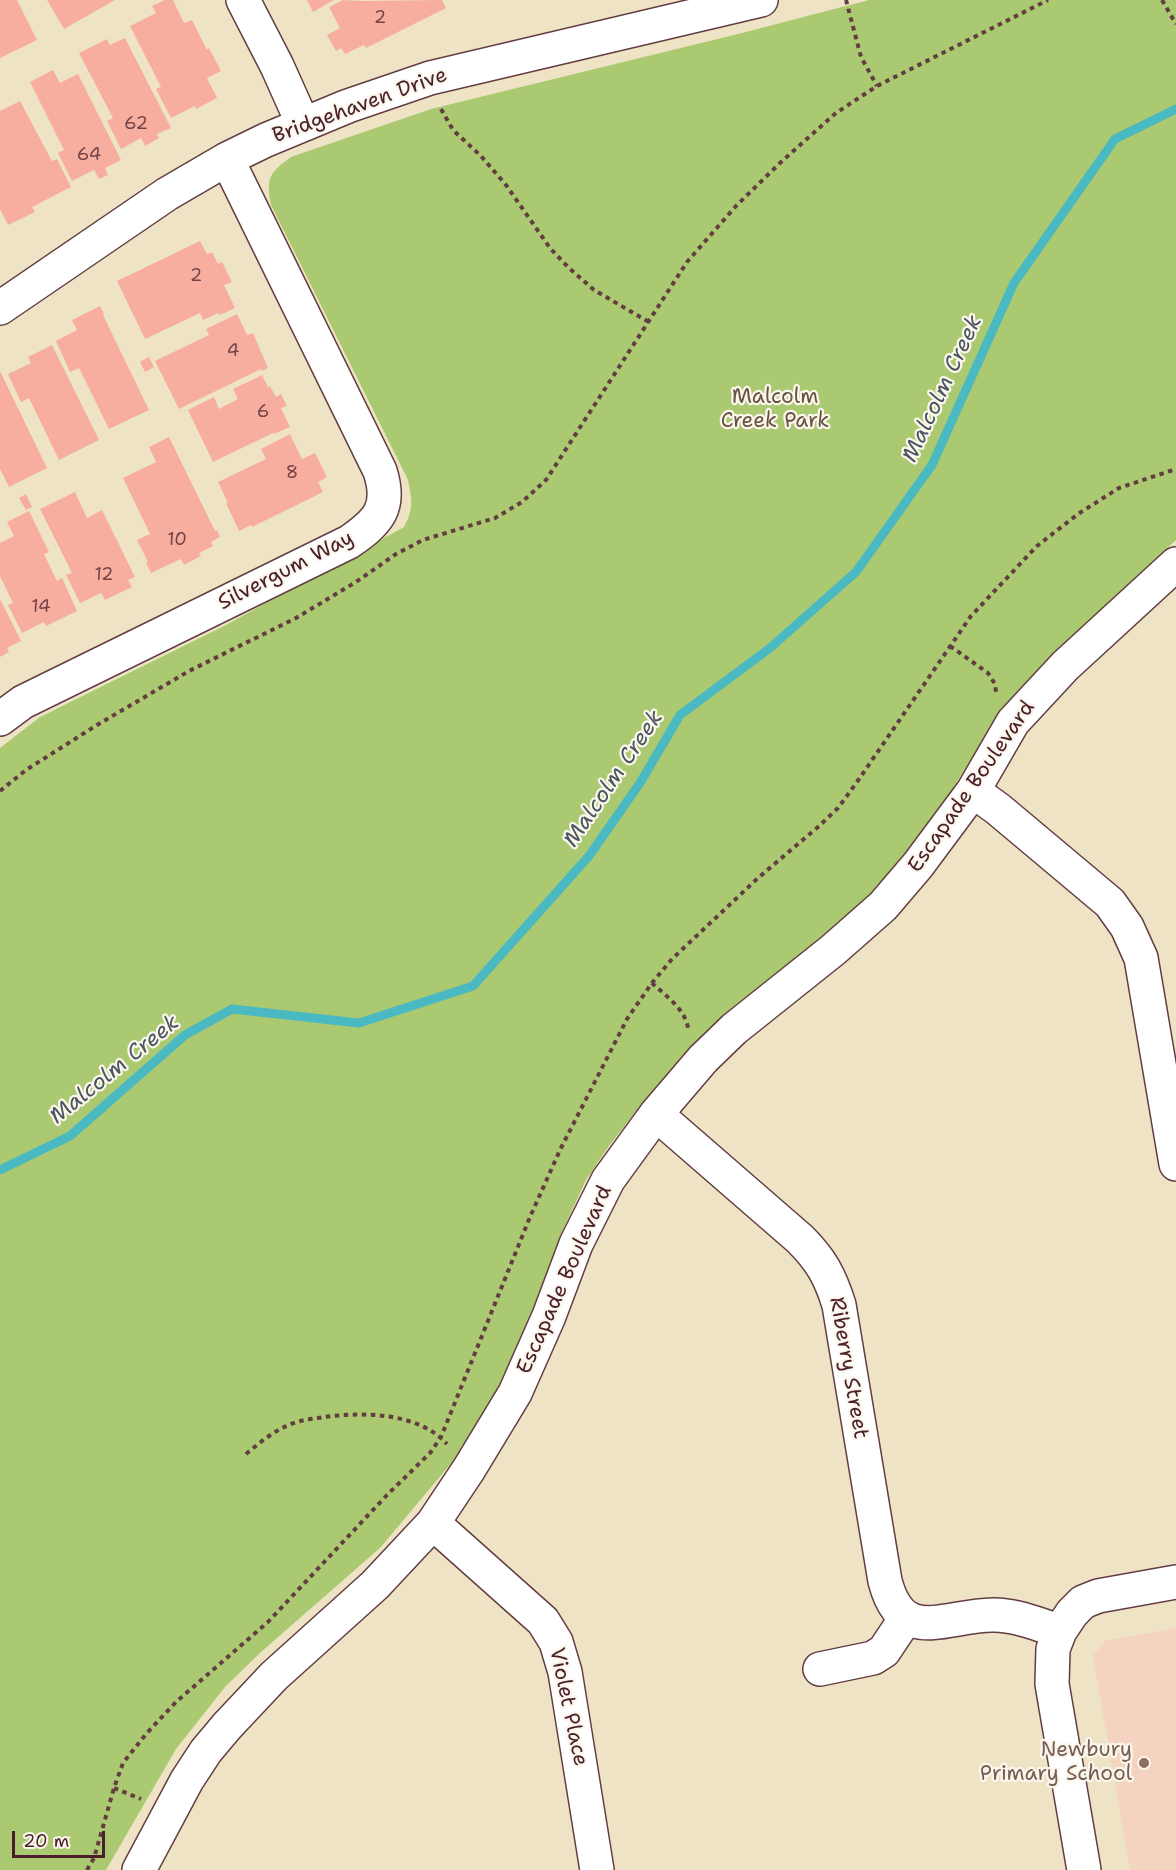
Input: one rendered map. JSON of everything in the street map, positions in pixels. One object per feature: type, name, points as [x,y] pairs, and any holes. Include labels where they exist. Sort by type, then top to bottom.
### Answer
[{"type":"street","points":[[243,0],[277,66],[303,124]]},
{"type":"street","name":"Bridgehaven Drive","points":[[0,308],[167,195],[228,159],[303,124],[430,78],[761,0]]},
{"type":"street","name":"Silvergum Way","points":[[0,719],[23,702],[349,542],[369,528],[380,514],[385,498],[380,471],[228,159]]},
{"type":"street","name":"Escapade Boulevard","points":[[139,1870],[187,1780],[206,1751],[227,1726],[274,1676],[375,1585],[433,1523],[476,1459],[515,1393],[549,1316],[576,1244],[599,1196],[628,1151],[656,1114],[703,1059],[734,1029],[834,950],[883,906],[918,865],[973,792],[1013,722],[1065,666],[1176,564]]},
{"type":"street","points":[[973,792],[998,809],[1110,903],[1126,927],[1141,958],[1176,1164]]},
{"type":"street","name":"Riberry Street","points":[[656,1114],[800,1239],[826,1269],[839,1305],[885,1581],[896,1610],[906,1618]]},
{"type":"street","name":"Violet Place","points":[[433,1523],[543,1621],[556,1642],[565,1672],[597,1870]]},
{"type":"street","points":[[1084,1870],[1052,1684],[1053,1649],[1060,1631],[1083,1602],[1098,1596],[1176,1582]]},
{"type":"street","points":[[820,1669],[873,1658],[884,1651],[906,1618],[927,1623],[994,1615],[1007,1616],[1060,1631]]},
{"type":"path","points":[[846,0],[861,57],[877,86]]},
{"type":"path","points":[[0,790],[26,770],[107,719],[189,671],[296,618],[356,582],[396,554],[423,540],[495,518],[522,502],[546,480],[687,262],[736,206],[836,113],[877,86],[1048,0]]},
{"type":"path","points":[[1162,0],[1176,24]]},
{"type":"path","points":[[430,78],[443,114],[453,130],[481,156],[506,185],[550,248],[594,290],[649,322]]},
{"type":"path","points":[[950,646],[992,677],[999,709],[1013,722]]},
{"type":"path","points":[[652,983],[682,1012],[687,1020],[690,1043],[703,1059]]},
{"type":"path","points":[[246,1454],[273,1432],[298,1421],[345,1414],[383,1414],[429,1428],[441,1437]]},
{"type":"shaded area","name":"Newbury Primary School","points":[[1176,1628],[1176,1870],[1130,1870],[1093,1656],[1104,1641]]},
{"type":"green space","name":"Malcolm Creek Park","points":[[869,0],[1176,0],[1176,540],[1112,599],[1015,697],[964,770],[930,826],[871,899],[705,1032],[643,1102],[586,1180],[560,1236],[531,1316],[501,1383],[454,1460],[380,1548],[261,1652],[225,1687],[176,1749],[106,1870],[0,1870],[0,748],[40,717],[226,625],[404,527],[411,504],[408,480],[271,205],[269,182],[278,167],[291,157],[431,109]]},
{"type":"building","points":[[0,0],[17,0],[37,40],[0,58]]},
{"type":"building","points":[[47,0],[115,0],[64,29]]},
{"type":"building","points":[[165,0],[173,0],[184,23],[192,20],[221,71],[207,78],[217,98],[171,118],[156,89],[161,87],[130,26],[156,13],[152,6]]},
{"type":"building","points":[[307,0],[334,0],[313,12]]},
{"type":"building","points":[[343,0],[442,0],[446,8],[366,48],[364,45],[345,54],[341,48],[336,51],[327,35],[340,28],[329,7]]},
{"type":"building","points":[[125,38],[171,128],[157,134],[159,138],[145,146],[141,138],[121,149],[107,121],[113,118],[79,53],[107,39],[110,45]]},
{"type":"building","points":[[53,70],[60,83],[78,74],[121,160],[105,168],[108,175],[99,179],[94,170],[72,181],[58,153],[64,150],[30,82]]},
{"type":"building","points":[[20,101],[52,161],[57,159],[71,187],[32,207],[35,212],[8,225],[0,209],[0,111]]},
{"type":"building","points":[[200,241],[207,254],[212,252],[218,264],[222,262],[232,282],[224,285],[235,308],[203,320],[200,313],[145,339],[117,281]]},
{"type":"building","points":[[100,306],[149,410],[109,429],[79,368],[70,372],[56,341],[77,330],[72,320]]},
{"type":"building","points":[[237,314],[247,335],[253,333],[268,368],[262,371],[261,369],[179,409],[155,361],[209,335],[206,329]]},
{"type":"building","points":[[52,345],[99,440],[59,460],[29,398],[21,402],[8,374],[31,363],[28,357]]},
{"type":"building","points":[[149,357],[154,367],[145,372],[140,362]]},
{"type":"building","points":[[0,371],[47,468],[9,487],[0,469]]},
{"type":"building","points":[[262,375],[276,397],[281,394],[287,406],[281,408],[290,427],[213,462],[188,410],[214,397],[219,409],[238,399],[233,389]]},
{"type":"building","points":[[290,434],[302,459],[315,453],[327,477],[318,482],[323,492],[252,527],[251,525],[239,531],[218,482],[266,459],[261,449]]},
{"type":"building","points":[[169,437],[220,537],[211,542],[213,546],[199,553],[201,556],[184,565],[181,559],[151,573],[137,540],[150,534],[123,478],[156,462],[149,447]]},
{"type":"building","points":[[75,492],[87,518],[102,510],[135,577],[128,580],[132,587],[105,600],[101,593],[80,603],[66,575],[72,573],[40,509]]},
{"type":"building","points":[[26,494],[32,507],[26,510],[19,498]]},
{"type":"building","points":[[29,511],[49,552],[44,554],[57,581],[62,578],[77,611],[46,626],[44,622],[22,633],[8,605],[13,603],[0,576],[0,543],[14,536],[7,522]]},
{"type":"building","points":[[0,599],[21,641],[7,648],[9,652],[0,657]]},
{"type":"waterway","name":"Malcolm Creek","points":[[0,1170],[70,1136],[185,1035],[232,1009],[359,1023],[473,986],[589,856],[640,783],[680,715],[770,648],[856,572],[932,465],[1014,283],[1115,139],[1176,109]]},
{"type":"place","name":"Newbury Primary School","points":[[1144,1763]]}]
